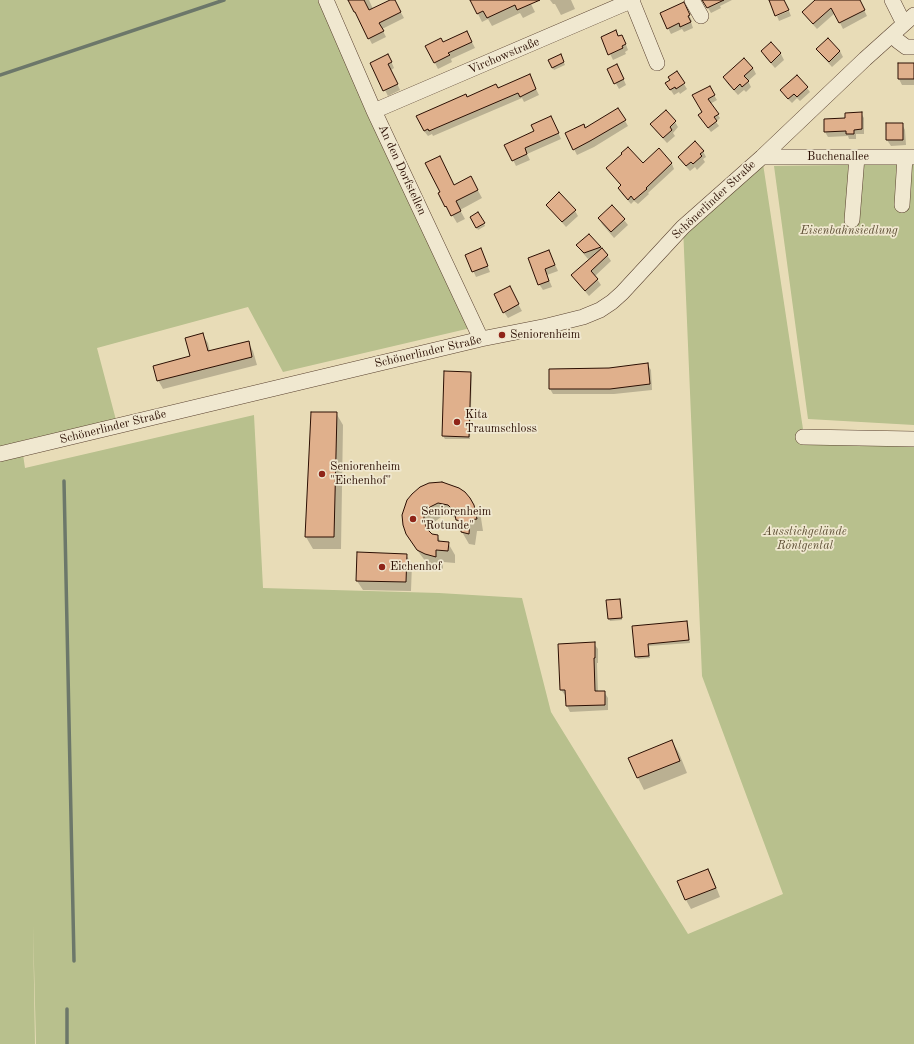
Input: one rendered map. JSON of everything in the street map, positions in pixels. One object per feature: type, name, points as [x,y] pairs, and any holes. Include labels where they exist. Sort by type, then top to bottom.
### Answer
[{"type":"street","name":"An den Dorfstellen","points":[[326,0],[374,111],[481,339]]},
{"type":"street","name":"Virchowstraße","points":[[374,111],[632,0]]},
{"type":"street","points":[[632,0],[657,63]]},
{"type":"street","points":[[692,0],[701,16]]},
{"type":"street","points":[[892,0],[902,18],[910,19]]},
{"type":"street","name":"Schönerlinder Straße","points":[[0,454],[481,339],[547,326],[583,317],[600,310],[622,293],[683,227],[762,157],[910,19]]},
{"type":"street","points":[[892,35],[906,47],[914,47]]},
{"type":"street","name":"Buchenallee","points":[[762,157],[909,157]]},
{"type":"street","points":[[852,220],[857,157]]},
{"type":"street","points":[[902,205],[909,157]]},
{"type":"street","points":[[803,437],[914,439]]},
{"type":"green space","name":"Ausstichgelände Röntgental","points":[[0,0],[325,0],[475,327],[283,372],[248,307],[97,348],[116,420],[21,441],[25,468],[254,415],[263,588],[439,593],[522,598],[551,712],[688,934],[783,894],[702,676],[683,227],[762,157],[803,429],[914,436],[914,1044],[36,1044],[33,924],[35,1044],[0,1044]]},
{"type":"green space","name":"Eisenbahnsiedlung","points":[[914,164],[914,425],[808,419],[774,166]]},
{"type":"building","points":[[348,0],[364,0],[369,10],[390,0],[395,0],[401,12],[379,23],[384,31],[368,39]]},
{"type":"building","points":[[470,0],[540,0],[517,10],[515,5],[487,18],[483,11],[477,14]]},
{"type":"building","points":[[702,0],[724,0],[707,8]]},
{"type":"building","points":[[769,0],[784,0],[789,10],[775,16]]},
{"type":"building","points":[[815,0],[860,0],[865,10],[839,23],[831,8],[813,24],[802,12]]},
{"type":"building","points":[[684,2],[690,15],[688,16],[691,22],[680,27],[679,23],[667,29],[660,13]]},
{"type":"building","points":[[616,30],[618,36],[622,35],[626,44],[622,46],[623,48],[608,55],[601,37]]},
{"type":"building","points":[[467,31],[472,42],[448,53],[450,55],[434,63],[425,46],[441,38],[443,42]]},
{"type":"building","points":[[828,38],[840,51],[829,62],[816,49]]},
{"type":"building","points":[[771,42],[781,53],[771,63],[761,51]]},
{"type":"building","points":[[388,54],[392,62],[388,64],[398,84],[383,91],[370,63]]},
{"type":"building","points":[[561,54],[564,62],[552,68],[548,60]]},
{"type":"building","points":[[744,58],[753,68],[744,76],[749,81],[742,87],[740,84],[734,90],[723,77]]},
{"type":"building","points":[[898,63],[914,63],[914,79],[898,79]]},
{"type":"building","points":[[617,64],[624,79],[614,84],[607,69]]},
{"type":"building","points":[[677,71],[685,83],[676,89],[675,87],[670,90],[665,83],[670,80],[668,77]]},
{"type":"building","points":[[530,74],[536,89],[520,97],[518,93],[429,131],[428,129],[424,131],[416,116],[466,94],[467,97],[496,84],[498,88]]},
{"type":"building","points":[[797,75],[808,87],[797,97],[794,94],[788,99],[780,90]]},
{"type":"building","points":[[710,86],[715,95],[708,99],[719,114],[714,117],[717,121],[708,128],[698,115],[702,112],[692,95]]},
{"type":"building","points":[[618,108],[626,120],[573,150],[565,133],[584,124],[585,128]]},
{"type":"building","points":[[666,110],[676,121],[670,127],[672,130],[663,138],[650,124]]},
{"type":"building","points":[[862,112],[862,129],[854,130],[854,134],[846,134],[846,131],[824,132],[824,119],[845,118],[845,113]]},
{"type":"building","points":[[551,116],[559,133],[525,148],[527,154],[512,161],[504,145],[534,131],[531,125]]},
{"type":"building","points":[[886,123],[903,123],[903,140],[886,140]]},
{"type":"building","points":[[695,141],[704,151],[700,154],[702,156],[693,164],[691,162],[686,166],[678,157]]},
{"type":"building","points":[[628,147],[643,163],[659,148],[672,163],[634,200],[631,196],[628,200],[618,188],[621,185],[606,168]]},
{"type":"building","points":[[440,156],[454,185],[471,176],[478,190],[456,201],[461,211],[451,216],[438,193],[440,192],[425,163]]},
{"type":"building","points":[[559,192],[576,210],[562,222],[546,205]]},
{"type":"building","points":[[612,205],[625,219],[611,232],[598,218]]},
{"type":"building","points":[[478,212],[485,223],[476,228],[470,217]]},
{"type":"building","points":[[589,234],[601,247],[584,253],[576,245]]},
{"type":"building","points":[[481,248],[488,266],[472,272],[465,255]]},
{"type":"building","points":[[602,248],[608,255],[591,271],[598,279],[585,291],[571,275]]},
{"type":"building","points":[[549,250],[555,265],[545,269],[549,281],[538,285],[528,258]]},
{"type":"building","points":[[510,286],[519,304],[503,313],[494,294]]},
{"type":"building","points":[[203,333],[208,351],[249,341],[252,357],[157,381],[153,366],[190,356],[185,338]]},
{"type":"building","points":[[648,363],[650,384],[610,389],[549,389],[549,369],[609,368]]},
{"type":"building","points":[[444,371],[471,372],[469,437],[442,436]]},
{"type":"building","name":"Seniorenheim \"Eichenhof\"","points":[[311,412],[337,412],[334,537],[305,537]]},
{"type":"building","name":"Seniorenheim \"Rotunde\"","points":[[442,482],[459,488],[465,492],[474,505],[477,519],[470,520],[469,534],[461,532],[461,521],[456,520],[452,509],[448,505],[438,503],[430,507],[424,516],[427,529],[432,534],[438,535],[438,541],[449,542],[448,551],[436,550],[436,557],[417,550],[406,534],[402,515],[407,500],[420,487],[429,483]]},
{"type":"building","name":"Eichenhof","points":[[357,552],[407,554],[406,582],[356,581]]},
{"type":"building","points":[[620,599],[622,618],[608,619],[606,600]]},
{"type":"building","points":[[687,621],[689,640],[648,644],[649,656],[635,657],[632,626]]},
{"type":"building","points":[[595,642],[595,691],[605,691],[605,705],[566,706],[565,690],[560,690],[558,644]]},
{"type":"building","points":[[672,740],[680,761],[637,778],[628,758]]},
{"type":"building","points":[[708,869],[716,888],[685,900],[677,881]]},
{"type":"waterway","points":[[0,75],[224,0]]},
{"type":"waterway","points":[[64,481],[74,961]]},
{"type":"waterway","points":[[67,1009],[67,1044]]},
{"type":"place","name":"Seniorenheim","points":[[502,335]]},
{"type":"place","name":"Kita Traumschloss","points":[[457,422]]},
{"type":"place","name":"Seniorenheim \"Eichenhof\"","points":[[322,474]]},
{"type":"place","name":"Seniorenheim \"Rotunde\"","points":[[413,519]]},
{"type":"place","name":"Eichenhof","points":[[382,567]]}]
